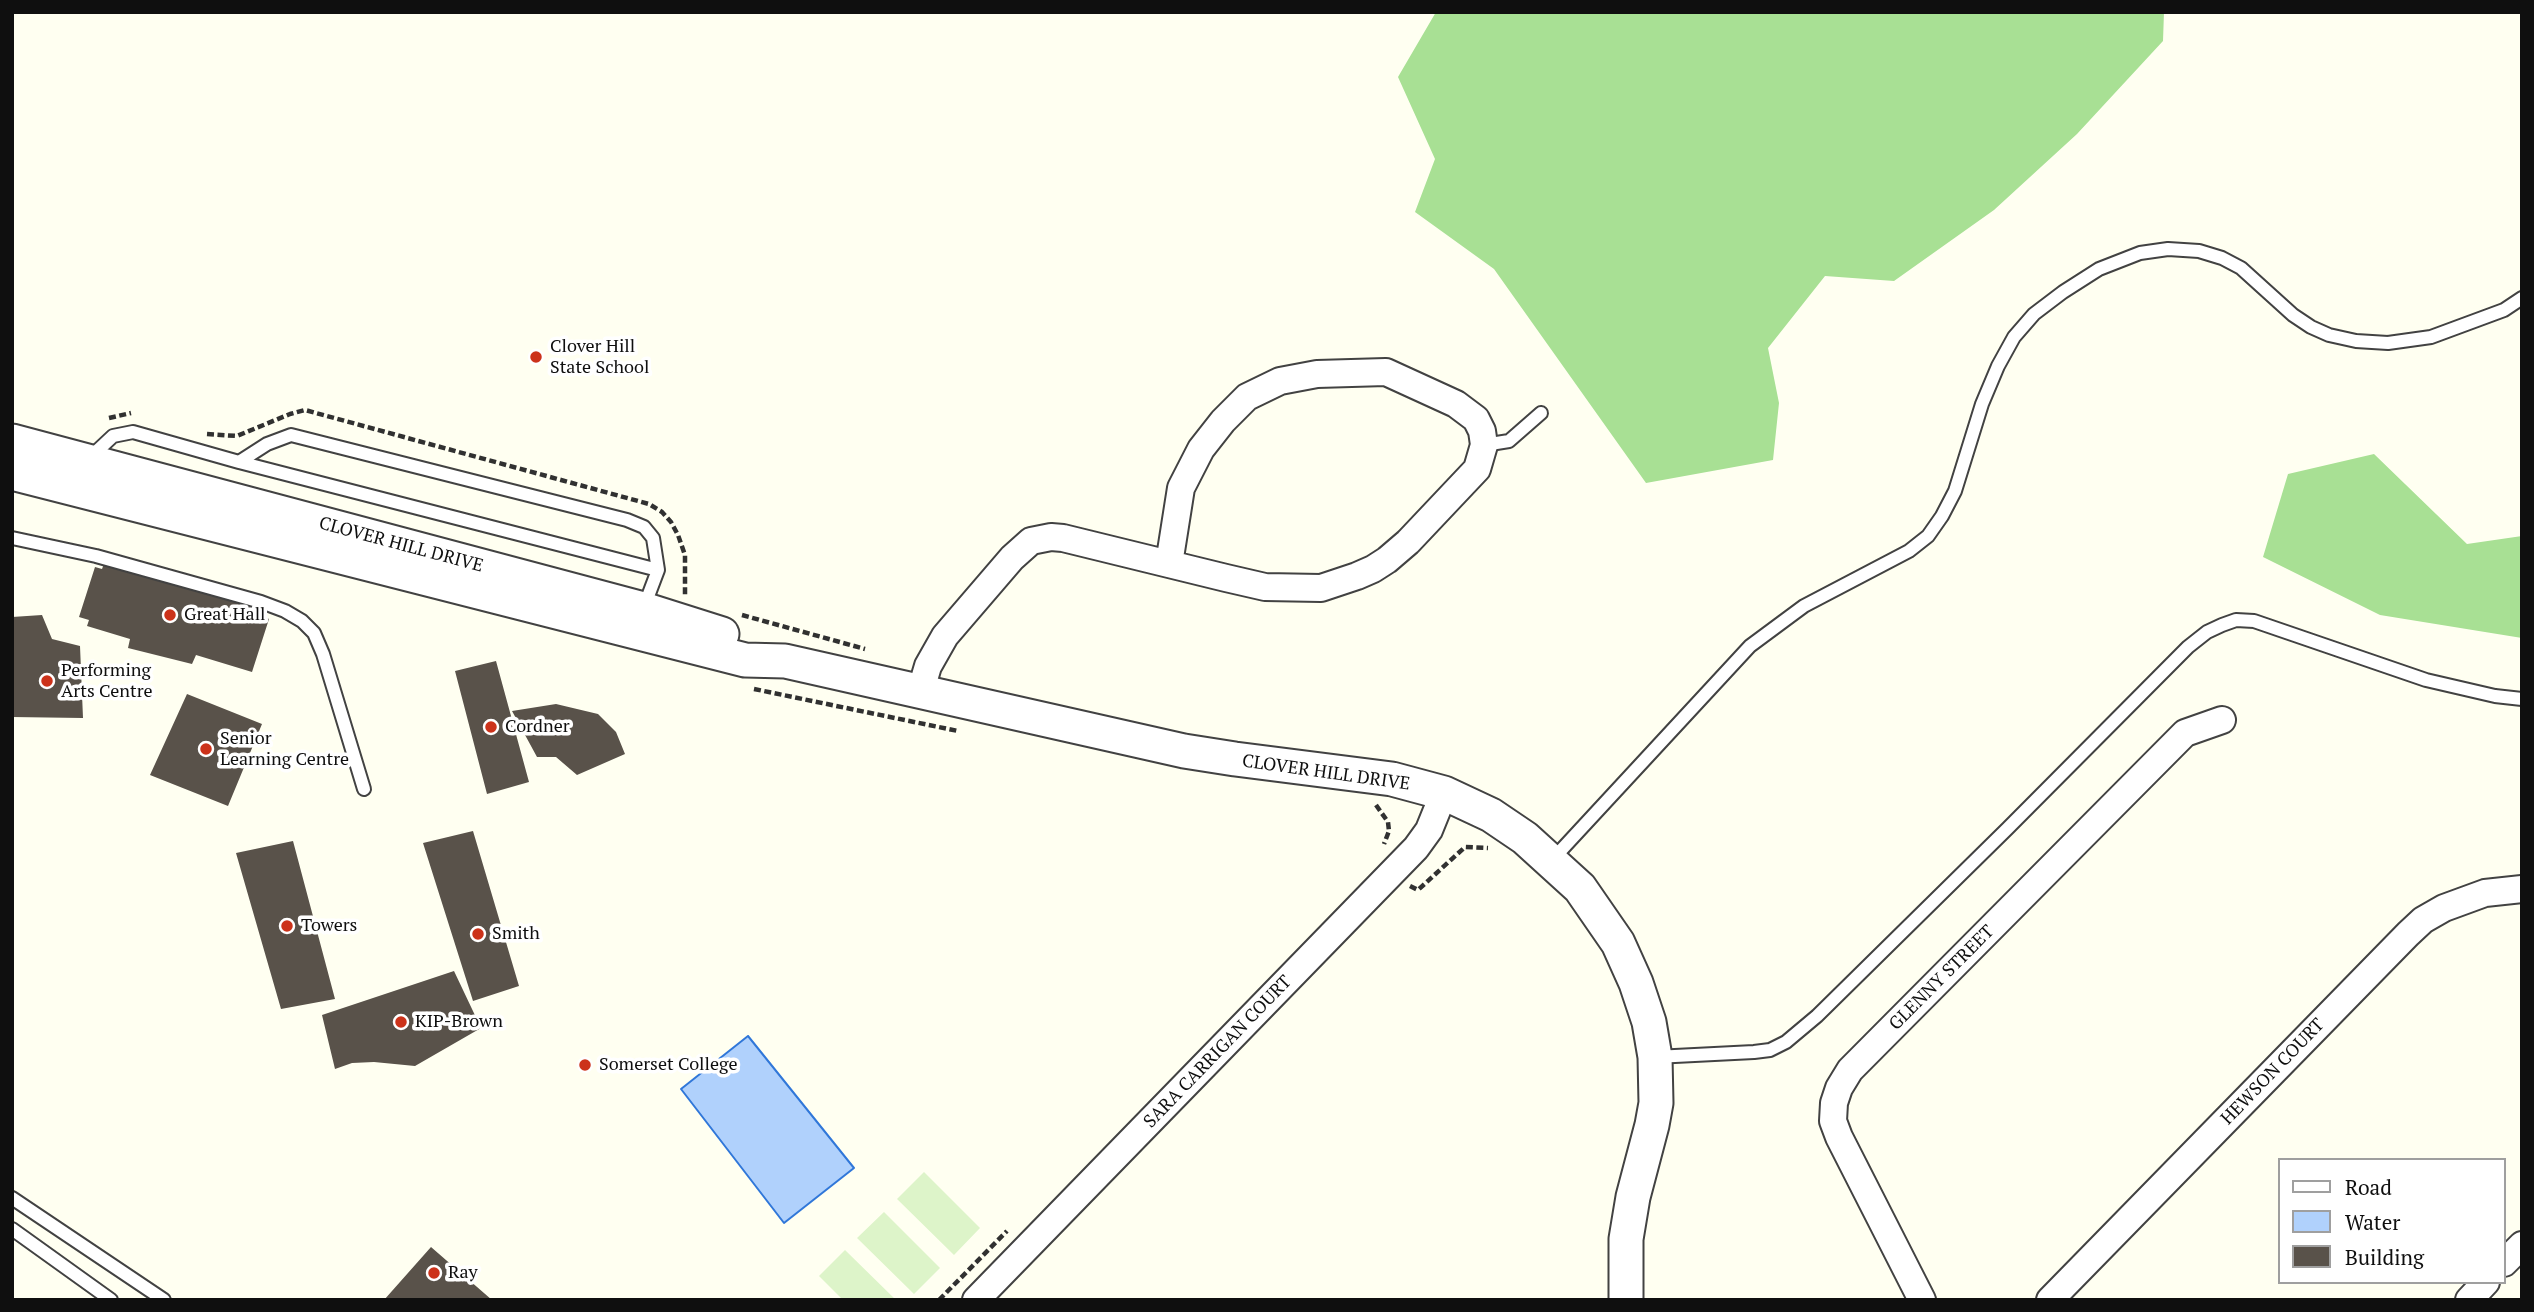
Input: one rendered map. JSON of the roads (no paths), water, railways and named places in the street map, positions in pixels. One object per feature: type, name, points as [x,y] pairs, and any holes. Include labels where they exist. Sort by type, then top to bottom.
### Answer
[{"type":"street","points":[[920,693],[928,666],[945,636],[1012,558],[1031,541],[1051,537],[1063,538],[1169,564],[1252,584],[1282,589],[1321,588],[1357,576],[1387,560],[1432,518],[1477,469],[1484,445],[1482,431],[1476,419],[1466,410],[1423,387],[1386,372],[1317,374],[1279,382],[1247,397],[1201,449],[1181,488],[1169,564]]},
{"type":"street","name":"CLOVER HILL DRIVE","points":[[12,441],[632,620],[745,660],[785,661],[1184,751],[1392,779],[1444,793],[1491,815],[1552,861],[1580,888],[1618,943],[1644,1004],[1655,1057],[1656,1103],[1653,1125],[1633,1197],[1626,1240],[1626,1300]]},
{"type":"street","name":"CLOVER HILL DRIVE","points":[[12,473],[113,500],[632,620]]},
{"type":"street","name":"GLENNY STREET","points":[[1922,1300],[1839,1137],[1833,1121],[1834,1103],[1839,1088],[1850,1070],[2185,733],[2222,720]]},
{"type":"street","name":"SARA CARRIGAN COURT","points":[[976,1300],[1416,848],[1429,830],[1444,793]]},
{"type":"street","name":"HEWSON COURT","points":[[2050,1300],[2423,920],[2444,908],[2486,893],[2522,889]]},
{"type":"street","points":[[2506,1261],[2522,1245]]},
{"type":"street","points":[[2469,1300],[2484,1284]]},
{"type":"lane","points":[[1552,861],[1750,646],[1804,606],[1909,551],[1928,536],[1955,491],[1982,404],[1997,366],[2014,337],[2034,314],[2099,269],[2140,253],[2168,249],[2199,251],[2222,258],[2241,268],[2293,315],[2311,327],[2329,335],[2356,341],[2388,343],[2431,337],[2504,310],[2522,298]]},
{"type":"lane","points":[[1484,445],[1509,441],[1542,413]]},
{"type":"lane","points":[[113,500],[97,480],[93,463],[97,451],[113,436],[133,432],[657,570]]},
{"type":"lane","points":[[239,462],[267,444],[291,435],[601,513],[644,527],[653,538],[657,570],[632,620]]},
{"type":"lane","points":[[12,538],[96,556],[249,598],[285,611],[302,621],[314,633],[323,654],[364,789]]},
{"type":"lane","points":[[1655,1057],[1754,1052],[1786,1042],[1817,1016],[1931,904],[2188,647],[2207,632],[2222,625],[2236,621],[2254,621],[2426,680],[2495,696],[2522,699]]},
{"type":"lane","points":[[12,1198],[164,1300]]},
{"type":"lane","points":[[12,1229],[111,1300]]},
{"type":"water","points":[[748,1036],[854,1168],[784,1223],[681,1089]]},
{"type":"place","name":"Clover Hill State School","points":[[536,357]]},
{"type":"place","name":"Great Hall","points":[[170,615]]},
{"type":"place","name":"Performing Arts Centre","points":[[47,681]]},
{"type":"place","name":"Cordner","points":[[491,727]]},
{"type":"place","name":"Senior Learning Centre","points":[[206,749]]},
{"type":"place","name":"Towers","points":[[287,926]]},
{"type":"place","name":"Smith","points":[[478,934]]},
{"type":"place","name":"KIP-Brown","points":[[401,1022]]},
{"type":"place","name":"Somerset College","points":[[585,1065]]},
{"type":"place","name":"Ray","points":[[434,1273]]}]
